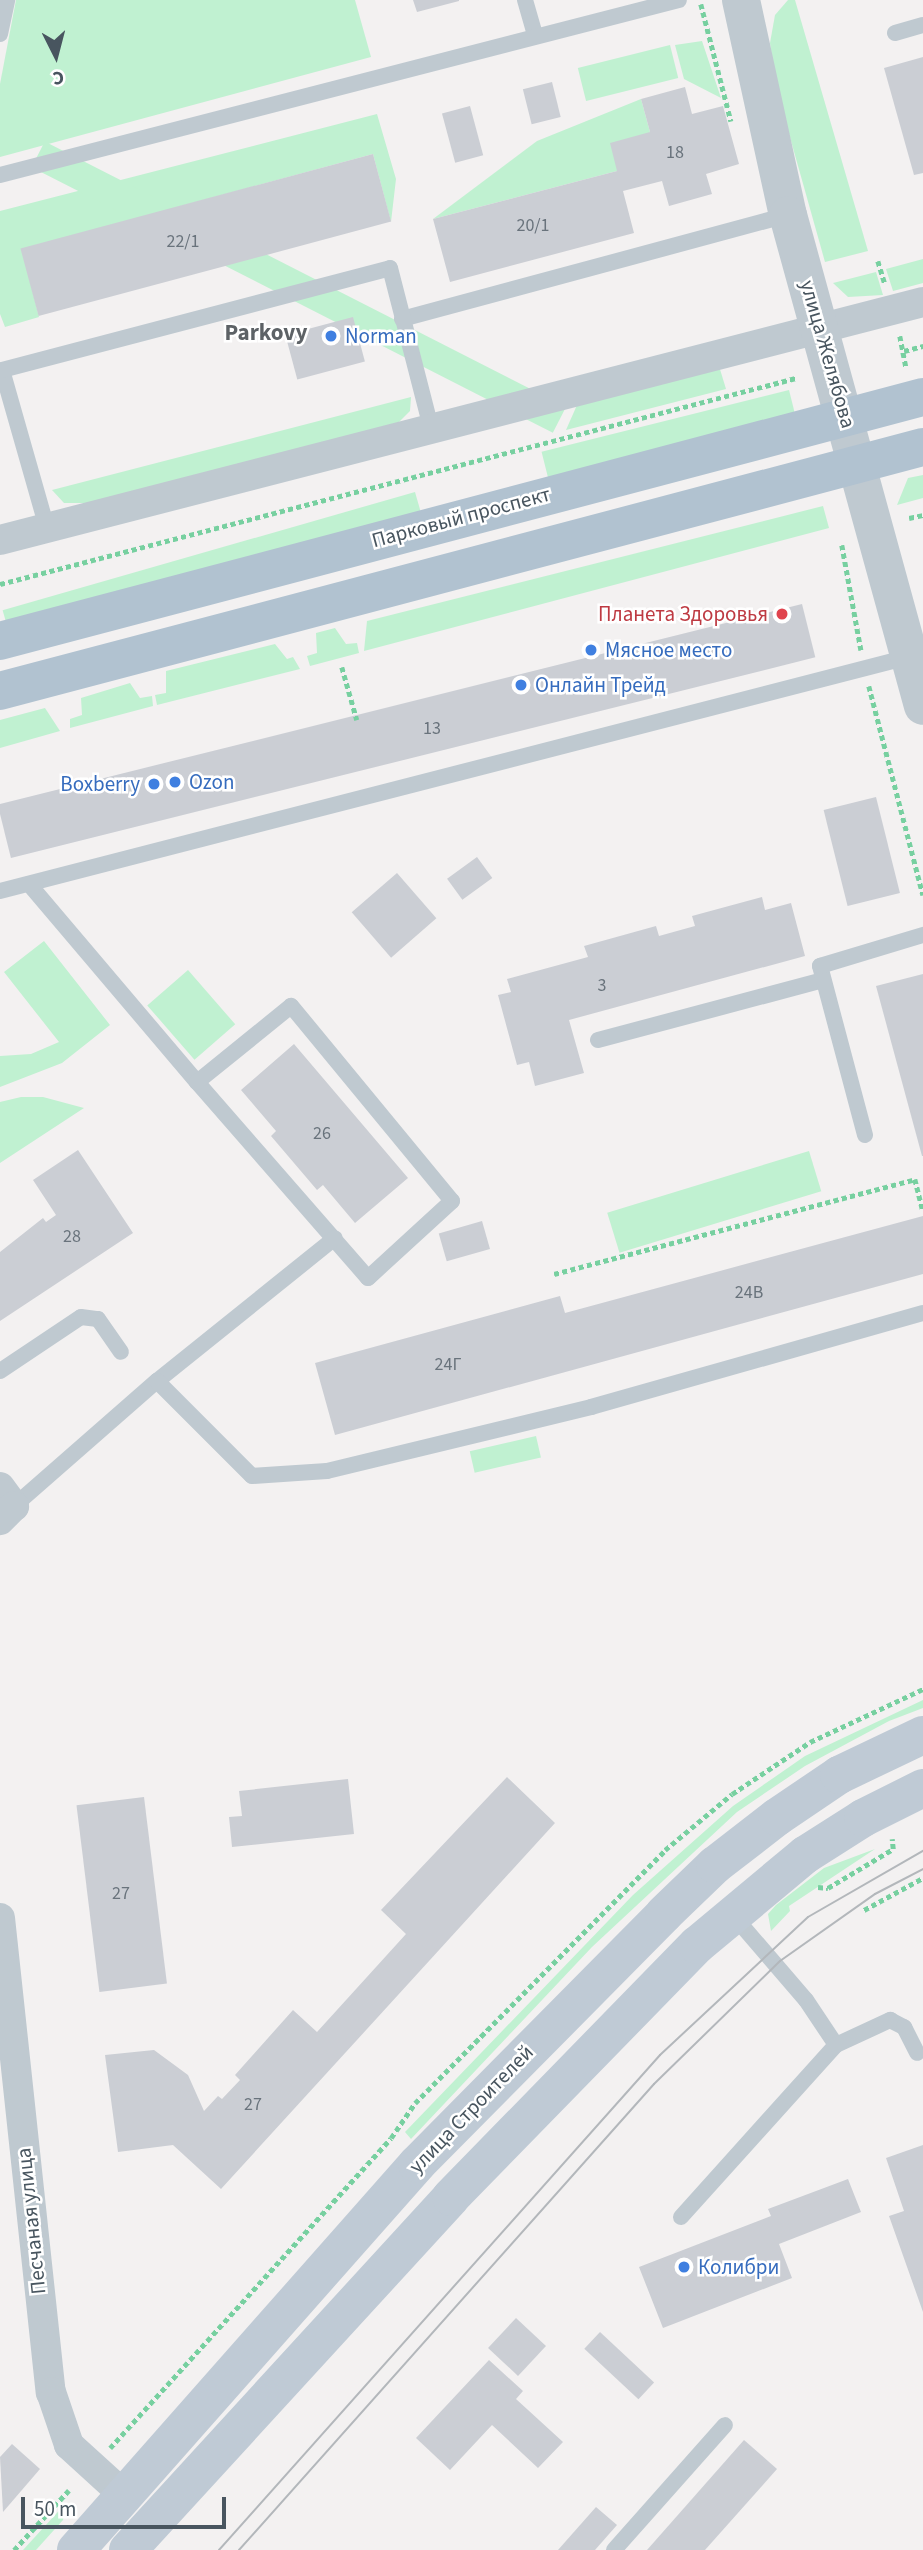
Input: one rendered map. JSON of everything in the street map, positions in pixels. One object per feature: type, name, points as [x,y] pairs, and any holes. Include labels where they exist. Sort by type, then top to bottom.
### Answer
[{"type":"main road","name":"Парковый проспект","points":[[0,641],[846,416],[914,382]]},
{"type":"main road","points":[[0,691],[923,447]]},
{"type":"main road","name":"улица Строителей","points":[[76,2550],[417,2164],[715,1865],[839,1775],[923,1735]]},
{"type":"main road","points":[[128,2550],[452,2197],[697,1945],[806,1855],[863,1818],[923,1788]]},
{"type":"street","name":"улица Желябова","points":[[741,0],[788,215],[823,328],[923,706]]},
{"type":"street","points":[[0,540],[923,302]]},
{"type":"street","name":"Песчаная улица","points":[[0,1918],[51,2392],[69,2445],[125,2496]]},
{"type":"lane","points":[[0,34],[7,0]]},
{"type":"lane","points":[[525,0],[535,36]]},
{"type":"lane","points":[[0,175],[679,0]]},
{"type":"lane","points":[[895,33],[923,26]]},
{"type":"lane","points":[[402,319],[788,215]]},
{"type":"lane","points":[[47,528],[2,370],[390,268],[431,428]]},
{"type":"lane","points":[[0,891],[865,672],[910,657]]},
{"type":"lane","points":[[29,884],[197,1082],[368,1278],[452,1201],[291,1006],[197,1082]]},
{"type":"lane","points":[[865,1135],[820,966],[923,935]]},
{"type":"lane","points":[[598,1040],[823,979]]},
{"type":"lane","points":[[5,1504],[335,1238]]},
{"type":"lane","points":[[157,1381],[252,1476],[327,1471],[591,1407],[923,1313]]},
{"type":"lane","points":[[0,1371],[81,1317],[98,1320],[121,1352]]},
{"type":"lane","points":[[732,1914],[806,2000],[836,2045]]},
{"type":"lane","points":[[681,2217],[836,2045],[890,2020],[904,2027],[921,2056]]},
{"type":"lane","points":[[614,2550],[724,2425]]},
{"type":"path","points":[[914,382],[904,351],[923,346]]},
{"type":"path","points":[[0,584],[796,378]]},
{"type":"path","points":[[909,518],[923,514]]},
{"type":"path","points":[[841,538],[865,672],[923,895]]},
{"type":"path","points":[[342,667],[357,720]]},
{"type":"path","points":[[554,1274],[915,1179],[923,1212]]},
{"type":"path","points":[[828,1888],[893,1849],[892,1839]]},
{"type":"path","points":[[864,1910],[923,1878]]},
{"type":"path","points":[[14,2550],[69,2490]]},
{"type":"green space","points":[[16,0],[355,0],[371,57],[0,157],[0,84]]},
{"type":"green space","points":[[788,0],[795,0],[868,251],[825,262],[777,91],[770,43],[775,15]]},
{"type":"green space","points":[[702,41],[721,98],[684,79],[675,45]]},
{"type":"green space","points":[[670,45],[678,78],[586,101],[578,68]]},
{"type":"green space","points":[[641,99],[650,132],[617,171],[433,219],[537,141]]},
{"type":"green space","points":[[377,114],[396,179],[391,222],[373,154],[22,249],[39,317],[5,327],[0,314],[0,211]]},
{"type":"green space","points":[[45,141],[566,407],[553,433],[32,167]]},
{"type":"green space","points":[[923,259],[923,283],[893,291],[886,269]]},
{"type":"green space","points":[[876,272],[883,295],[848,297],[833,283]]},
{"type":"green space","points":[[719,366],[726,389],[566,430],[577,405]]},
{"type":"green space","points":[[789,390],[796,418],[549,480],[542,452]]},
{"type":"green space","points":[[411,397],[410,411],[398,423],[94,503],[64,503],[52,490]]},
{"type":"green space","points":[[923,475],[923,498],[897,505],[908,478]]},
{"type":"green space","points":[[415,492],[422,517],[10,635],[3,610]]},
{"type":"green space","points":[[823,506],[829,528],[364,651],[367,621]]},
{"type":"green space","points":[[335,628],[346,644],[357,643],[359,653],[310,666],[307,656],[317,653],[316,633]]},
{"type":"green space","points":[[275,644],[287,659],[293,657],[300,669],[157,705],[155,695],[166,693],[166,671]]},
{"type":"green space","points":[[130,683],[140,698],[152,696],[153,706],[70,728],[70,719],[82,715],[81,698]]},
{"type":"green space","points":[[45,708],[60,731],[0,748],[0,720]]},
{"type":"green space","points":[[44,941],[110,1025],[62,1063],[0,1087],[0,1056],[31,1054],[59,1042],[4,972]]},
{"type":"green space","points":[[188,970],[235,1024],[194,1060],[147,1005]]},
{"type":"green space","points":[[21,1097],[43,1097],[84,1108],[0,1163],[0,1102]]},
{"type":"green space","points":[[809,1151],[821,1191],[619,1253],[607,1213]]},
{"type":"green space","points":[[536,1436],[541,1457],[475,1473],[470,1451]]},
{"type":"green space","points":[[923,1700],[923,1708],[889,1721],[805,1766],[737,1812],[592,1947],[411,2139],[405,2132],[633,1895],[733,1806],[805,1756]]},
{"type":"green space","points":[[875,1849],[789,1906],[790,1911],[771,1931],[768,1914],[776,1905],[824,1868]]},
{"type":"green space","points":[[66,2503],[63,2520],[36,2550],[23,2550]]},
{"type":"building","points":[[413,0],[459,0],[459,1],[417,12]]},
{"type":"building","points":[[923,57],[923,173],[914,175],[884,68]]},
{"type":"building","points":[[552,82],[561,117],[532,124],[523,89]]},
{"type":"building","points":[[685,87],[692,114],[723,106],[739,164],[706,174],[712,194],[669,206],[662,181],[623,191],[634,233],[450,282],[433,219],[617,171],[610,143],[650,132],[641,99]]},
{"type":"building","points":[[470,106],[483,155],[455,163],[442,114]]},
{"type":"building","points":[[373,154],[391,222],[39,316],[20,248]]},
{"type":"building","points":[[353,317],[365,361],[297,380],[285,335]]},
{"type":"building","points":[[802,604],[815,657],[11,858],[0,804]]},
{"type":"building","points":[[876,797],[900,893],[848,906],[824,810]]},
{"type":"building","points":[[477,857],[492,878],[462,900],[447,879]]},
{"type":"building","points":[[397,873],[436,918],[391,958],[352,912]]},
{"type":"building","points":[[762,897],[765,910],[791,903],[805,956],[569,1020],[584,1073],[535,1086],[529,1062],[517,1065],[498,995],[511,992],[507,979],[588,957],[584,946],[656,926],[659,936],[695,926],[692,916]]},
{"type":"building","points":[[923,974],[923,1156],[922,1156],[876,986]]},
{"type":"building","points":[[294,1044],[408,1178],[355,1223],[323,1185],[317,1190],[271,1136],[276,1131],[241,1090]]},
{"type":"building","points":[[78,1150],[133,1233],[0,1321],[0,1252],[43,1218],[46,1222],[56,1215],[33,1180]]},
{"type":"building","points":[[923,1216],[923,1274],[335,1435],[315,1363],[560,1296],[565,1313]]},
{"type":"building","points":[[482,1221],[490,1249],[447,1261],[439,1233]]},
{"type":"building","points":[[507,1777],[555,1823],[221,2189],[173,2145],[118,2152],[105,2055],[154,2050],[188,2075],[204,2111],[218,2096],[222,2099],[240,2080],[235,2075],[293,2010],[317,2032],[406,1934],[381,1910]]},
{"type":"building","points":[[348,1779],[354,1834],[232,1847],[229,1817],[242,1816],[239,1791]]},
{"type":"building","points":[[144,1797],[167,1984],[99,1992],[77,1805]]},
{"type":"building","points":[[923,2145],[923,2312],[889,2216],[904,2211],[886,2158]]},
{"type":"building","points":[[848,2179],[861,2212],[779,2244],[792,2278],[663,2328],[639,2267],[771,2216],[768,2209]]},
{"type":"building","points":[[516,2318],[546,2346],[518,2376],[488,2348]]},
{"type":"building","points":[[600,2332],[654,2382],[638,2399],[584,2349]]},
{"type":"building","points":[[489,2360],[523,2391],[516,2399],[563,2442],[538,2468],[492,2425],[450,2470],[416,2438]]},
{"type":"building","points":[[744,2440],[777,2469],[705,2550],[647,2550]]},
{"type":"building","points":[[12,2444],[40,2469],[3,2512],[0,2457]]},
{"type":"building","points":[[596,2507],[617,2525],[595,2550],[558,2550]]},
{"type":"tram line","points":[[219,2550],[660,2055],[808,1917],[923,1851]]},
{"type":"tram line","points":[[239,2550],[654,2084],[780,1961],[875,1894],[923,1869]]},
{"type":"place","name":"Norman","points":[[331,336]]},
{"type":"place","name":"Планета Здоровья","points":[[782,614]]},
{"type":"place","name":"Мясное место","points":[[591,650]]},
{"type":"place","name":"Онлайн Трейд","points":[[521,685]]},
{"type":"place","name":"Ozon","points":[[175,782]]},
{"type":"place","name":"Boxberry","points":[[154,784]]},
{"type":"place","name":"Колибри","points":[[684,2267]]},
{"type":"district","name":"Parkovy","points":[[266,333]]}]
